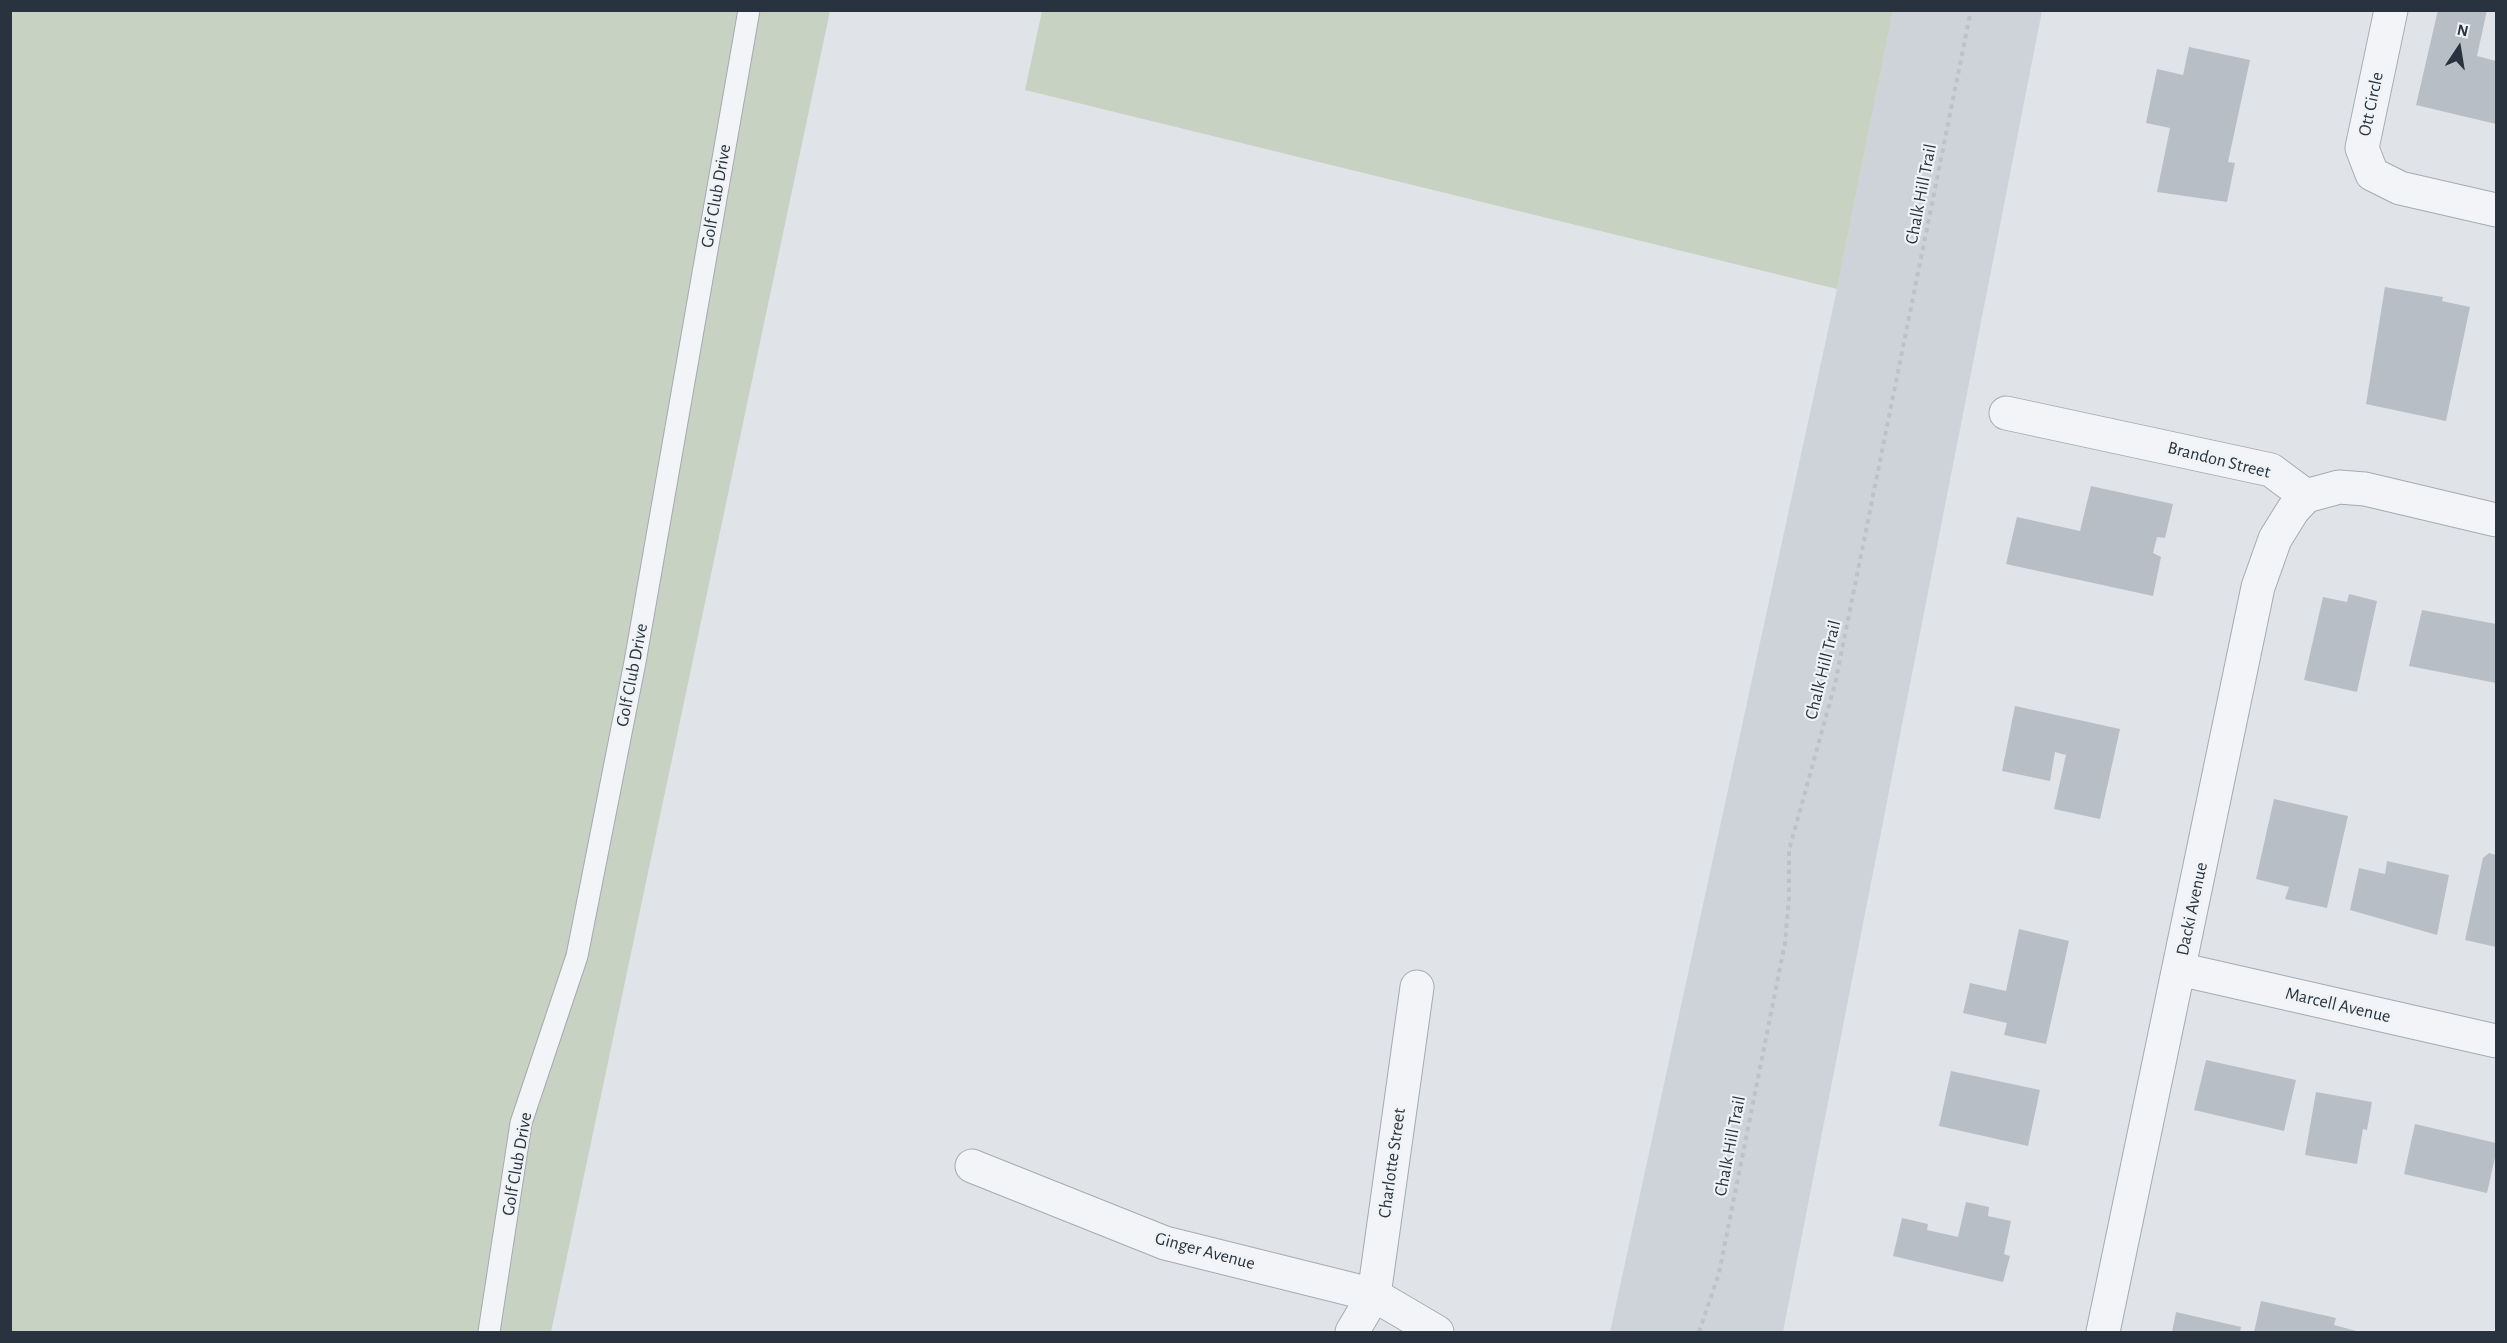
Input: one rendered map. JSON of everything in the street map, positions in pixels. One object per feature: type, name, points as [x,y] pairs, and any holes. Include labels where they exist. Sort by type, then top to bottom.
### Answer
[{"type":"street","name":"Ott Circle","points":[[2391,10],[2362,148],[2372,174],[2400,188],[2496,210]]},
{"type":"street","name":"Brandon Street","points":[[2006,413],[2271,470],[2306,496]]},
{"type":"street","points":[[2306,496],[2339,487],[2365,489],[2496,520]]},
{"type":"street","name":"Dacki Avenue","points":[[2103,1332],[2258,587],[2275,539],[2293,510],[2306,496]]},
{"type":"street","name":"Marcell Avenue","points":[[2179,969],[2496,1041]]},
{"type":"street","name":"Charlotte Street","points":[[1352,1332],[1374,1295],[1417,987]]},
{"type":"street","name":"Ginger Avenue","points":[[972,1166],[1165,1243],[1374,1295],[1437,1332]]},
{"type":"lane","name":"Golf Club Drive","points":[[489,1332],[521,1123],[577,956],[621,733],[749,10]]},
{"type":"path","name":"Chalk Hill Trail","points":[[1699,1332],[1719,1273],[1785,943],[1789,898],[1789,850],[1835,684],[1971,10]]},
{"type":"shaded area","points":[[1893,11],[2042,11],[1783,1332],[1610,1332],[1837,289]]},
{"type":"green space","points":[[1042,10],[1893,11],[1837,289],[1025,90]]},
{"type":"green space","points":[[11,11],[830,11],[551,1332],[11,1332]]},
{"type":"building","points":[[2438,10],[2487,10],[2477,56],[2496,61],[2496,124],[2416,105]]},
{"type":"building","points":[[2189,47],[2250,60],[2228,162],[2235,163],[2227,202],[2157,192],[2170,128],[2146,123],[2157,69],[2183,75]]},
{"type":"building","points":[[2385,287],[2443,297],[2442,301],[2470,307],[2446,421],[2366,404]]},
{"type":"building","points":[[2091,486],[2173,504],[2165,538],[2157,537],[2153,553],[2161,557],[2153,596],[2006,564],[2017,517],[2080,531]]},
{"type":"building","points":[[2349,594],[2377,601],[2357,692],[2304,680],[2323,597],[2347,602]]},
{"type":"building","points":[[2422,610],[2496,624],[2496,683],[2409,666]]},
{"type":"building","points":[[2015,706],[2120,729],[2100,819],[2054,809],[2066,755],[2055,752],[2050,781],[2002,771]]},
{"type":"building","points":[[2274,799],[2348,816],[2327,908],[2285,899],[2289,887],[2256,879]]},
{"type":"building","points":[[2489,853],[2496,855],[2496,947],[2465,940],[2483,858]]},
{"type":"building","points":[[2387,861],[2449,875],[2437,935],[2350,910],[2359,868],[2385,874]]},
{"type":"building","points":[[2019,929],[2069,941],[2046,1044],[2004,1035],[2007,1023],[1963,1013],[1970,983],[2006,991]]},
{"type":"building","points":[[2206,1060],[2296,1080],[2284,1131],[2194,1110]]},
{"type":"building","points":[[1951,1071],[2040,1090],[2028,1146],[1939,1126]]},
{"type":"building","points":[[2316,1092],[2372,1102],[2367,1130],[2363,1129],[2357,1164],[2305,1155]]},
{"type":"building","points":[[2415,1124],[2496,1143],[2487,1193],[2404,1174]]},
{"type":"building","points":[[1966,1202],[1989,1207],[1988,1216],[2011,1221],[2004,1254],[2010,1256],[2003,1282],[1893,1256],[1902,1218],[1928,1224],[1927,1230],[1958,1237]]},
{"type":"building","points":[[2261,1301],[2336,1318],[2334,1325],[2360,1332],[2254,1332]]},
{"type":"building","points":[[2176,1312],[2241,1327],[2240,1332],[2172,1332]]}]
